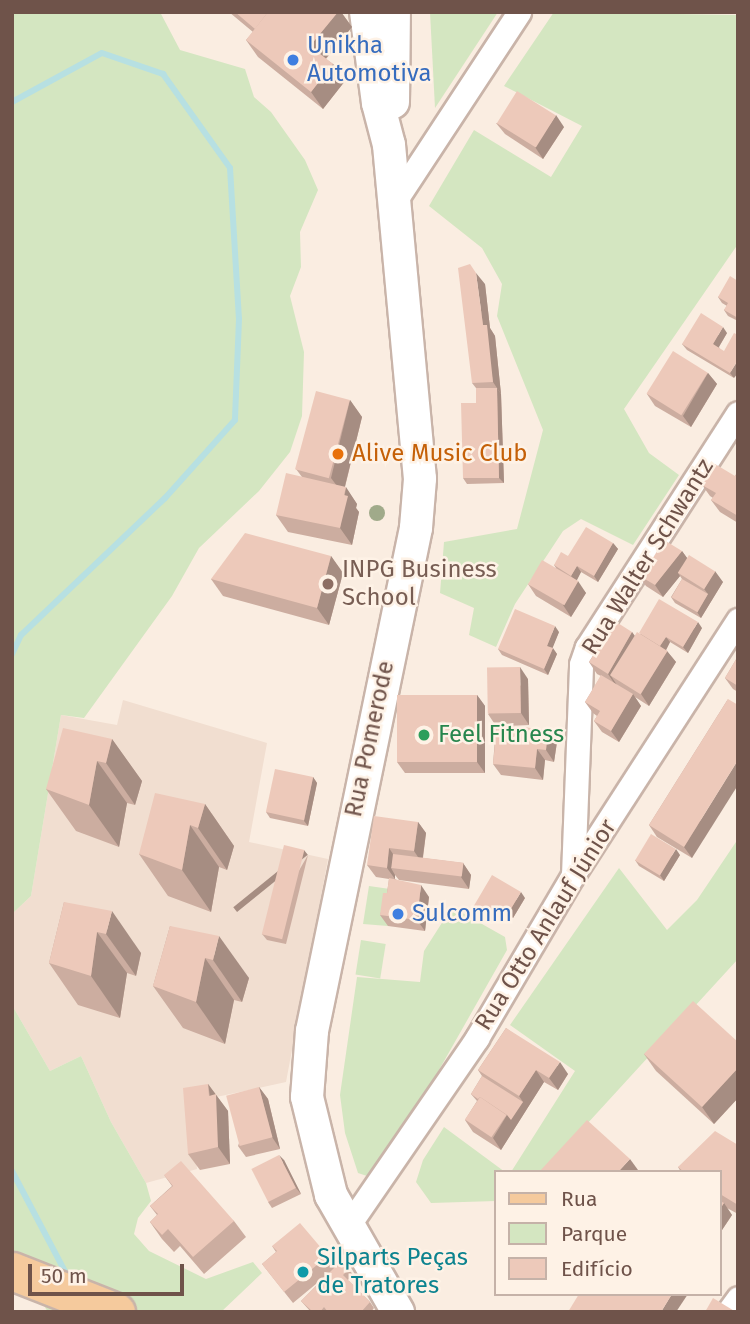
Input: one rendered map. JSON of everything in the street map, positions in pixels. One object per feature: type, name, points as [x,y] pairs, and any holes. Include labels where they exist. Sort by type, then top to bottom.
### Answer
[{"type":"main road","name":"Rua Pomerode","points":[[366,12],[378,103],[389,145]]},
{"type":"main road","name":"Rua Pomerode","points":[[394,12],[389,145],[419,444],[416,528],[353,818],[307,1063],[307,1097],[317,1153],[348,1226],[398,1312]]},
{"type":"main road","points":[[12,1270],[116,1312]]},
{"type":"street","points":[[395,201],[519,12]]},
{"type":"street","name":"Rua Walter Schwantz","points":[[573,875],[581,664],[587,647],[738,413]]},
{"type":"street","name":"Rua Otto Anlauf Júnior","points":[[348,1226],[477,1038],[573,875],[738,620]]},
{"type":"street","points":[[728,1312],[738,1298]]},
{"type":"shaded area","points":[[123,700],[267,743],[249,842],[328,859],[286,1082],[193,1102],[197,1169],[146,1183],[111,1122],[81,1056],[50,1071],[12,1005],[12,914],[31,896],[61,715],[117,725]]},
{"type":"green space","points":[[12,12],[160,12],[180,50],[245,69],[254,97],[271,112],[305,160],[318,190],[300,232],[301,267],[290,296],[304,352],[302,416],[290,452],[259,491],[199,548],[172,596],[84,718],[61,715],[31,896],[12,914]]},
{"type":"green space","points":[[430,12],[498,12],[435,108]]},
{"type":"green space","points":[[554,12],[738,15],[738,244],[624,409],[649,453],[679,475],[633,545],[581,519],[563,531],[515,604],[496,647],[469,635],[474,608],[440,593],[444,542],[517,529],[543,430],[497,316],[502,284],[482,248],[429,206],[474,130],[551,177],[582,126],[504,86]]},
{"type":"green space","points":[[738,839],[738,959],[545,1170],[512,1170],[575,1071],[510,1025],[619,868],[667,930],[697,900]]},
{"type":"green space","points":[[369,886],[397,890],[388,926],[363,924]]},
{"type":"green space","points":[[452,907],[505,937],[507,950],[387,1155],[367,1176],[358,1173],[345,1133],[340,1095],[357,977],[420,982],[424,951]]},
{"type":"green space","points":[[361,940],[386,944],[380,978],[356,975]]},
{"type":"green space","points":[[12,1005],[50,1071],[81,1056],[111,1122],[146,1183],[151,1201],[138,1218],[134,1234],[149,1251],[206,1279],[253,1262],[262,1273],[221,1312],[48,1312],[12,1256]]},
{"type":"green space","points":[[444,1127],[502,1170],[494,1170],[494,1201],[431,1203],[416,1182],[423,1160]]},
{"type":"building","points":[[235,12],[268,12],[255,29]]},
{"type":"building","name":"Unikha Automotiva","points":[[268,12],[338,12],[310,46],[333,64],[311,92],[246,40]]},
{"type":"building","points":[[517,91],[556,115],[536,148],[497,123]]},
{"type":"building","points":[[470,264],[476,273],[483,325],[487,325],[493,382],[472,383],[458,268]]},
{"type":"building","points":[[730,276],[738,281],[738,318],[724,310],[728,303],[718,297]]},
{"type":"building","points":[[701,313],[723,327],[713,344],[724,351],[734,333],[738,335],[738,360],[730,373],[682,344]]},
{"type":"building","points":[[673,351],[708,373],[681,415],[647,393]]},
{"type":"building","points":[[476,388],[497,388],[499,478],[463,478],[461,403],[476,403]]},
{"type":"building","points":[[316,391],[350,400],[329,478],[295,469]]},
{"type":"building","points":[[715,464],[735,476],[738,471],[738,516],[711,500],[716,493],[702,485]]},
{"type":"building","points":[[286,473],[346,487],[344,495],[348,496],[340,528],[276,515]]},
{"type":"building","points":[[586,527],[613,543],[594,576],[577,566],[571,576],[554,565],[561,552],[568,556]]},
{"type":"building","points":[[245,533],[331,556],[317,608],[211,579]]},
{"type":"building","points":[[664,540],[682,551],[655,585],[638,575],[647,559],[651,561]]},
{"type":"building","points":[[689,555],[715,571],[704,589],[678,573]]},
{"type":"building","points":[[542,560],[578,581],[564,605],[528,584]]},
{"type":"building","points":[[682,579],[708,594],[697,612],[672,597]]},
{"type":"building","points":[[659,599],[698,622],[683,647],[666,637],[660,646],[639,633]]},
{"type":"building","points":[[515,609],[555,626],[547,646],[553,648],[544,669],[498,649]]},
{"type":"building","points":[[610,618],[632,632],[608,674],[589,662],[601,644],[595,640]]},
{"type":"building","points":[[637,632],[668,651],[641,694],[610,675]]},
{"type":"building","points":[[738,656],[738,686],[725,678]]},
{"type":"building","points":[[520,667],[521,713],[488,714],[487,668]]},
{"type":"building","points":[[601,675],[633,694],[611,731],[594,721],[600,711],[585,702]]},
{"type":"building","points":[[397,695],[477,695],[477,762],[397,762]]},
{"type":"building","points":[[728,699],[738,705],[738,760],[684,847],[649,825]]},
{"type":"building","points":[[497,724],[548,730],[546,750],[537,749],[535,768],[493,764]]},
{"type":"building","points":[[63,728],[112,739],[106,763],[97,761],[89,805],[46,789]]},
{"type":"building","points":[[275,769],[313,777],[304,820],[266,812]]},
{"type":"building","points":[[155,793],[205,804],[198,828],[190,825],[182,870],[139,854]]},
{"type":"building","points":[[374,816],[418,822],[414,851],[389,848],[387,868],[367,865]]},
{"type":"building","points":[[651,834],[676,849],[660,876],[635,861]]},
{"type":"building","points":[[284,845],[304,850],[282,939],[262,934]]},
{"type":"building","points":[[393,854],[463,863],[462,877],[391,868]]},
{"type":"building","points":[[492,875],[521,892],[509,912],[503,908],[498,917],[491,912],[487,917],[472,909]]},
{"type":"building","points":[[389,878],[421,885],[417,920],[380,915],[383,893],[387,893]]},
{"type":"building","points":[[64,902],[112,911],[106,934],[97,932],[91,976],[49,963]]},
{"type":"building","points":[[170,926],[219,936],[213,960],[205,958],[196,1002],[153,986]]},
{"type":"building","points":[[693,1001],[738,1042],[738,1068],[702,1107],[644,1054]]},
{"type":"building","points":[[506,1028],[560,1062],[549,1078],[536,1070],[519,1096],[478,1070]]},
{"type":"building","points":[[482,1076],[523,1102],[511,1120],[480,1097],[478,1099],[471,1094]]},
{"type":"building","points":[[208,1084],[209,1096],[216,1094],[218,1147],[188,1154],[183,1088]]},
{"type":"building","points":[[259,1087],[272,1137],[240,1146],[226,1096]]},
{"type":"building","points":[[480,1097],[507,1115],[491,1137],[465,1119]]},
{"type":"building","points":[[587,1120],[630,1159],[620,1170],[541,1170]]},
{"type":"building","points":[[715,1131],[738,1145],[738,1205],[722,1195],[722,1170],[682,1170],[678,1167]]},
{"type":"building","points":[[279,1155],[296,1188],[268,1202],[251,1169]]},
{"type":"building","points":[[181,1161],[234,1221],[193,1257],[168,1229],[162,1235],[150,1222],[158,1214],[150,1206],[173,1186],[164,1175]]},
{"type":"building","name":"Silparts Peças de Tratores","points":[[300,1223],[328,1256],[284,1292],[262,1264],[277,1251],[272,1246]]},
{"type":"building","points":[[341,1261],[349,1269],[343,1275],[370,1302],[361,1312],[328,1312],[324,1307],[320,1312],[313,1312],[301,1301]]},
{"type":"building","points":[[578,1296],[671,1296],[661,1312],[568,1312]]},
{"type":"building","points":[[713,1298],[736,1312],[705,1312]]},
{"type":"waterway","points":[[12,102],[102,53],[163,74],[230,168],[239,319],[235,420],[165,498],[21,635],[12,654]]},
{"type":"waterway","points":[[12,1171],[69,1279]]},
{"type":"place","name":"Unikha Automotiva","points":[[293,60]]},
{"type":"place","name":"Alive Music Club","points":[[338,454]]},
{"type":"place","name":"INPG Business School","points":[[328,584]]},
{"type":"place","name":"Feel Fitness","points":[[424,735]]},
{"type":"place","name":"Sulcomm","points":[[398,914]]},
{"type":"place","name":"Silparts Peças de Tratores","points":[[303,1272]]}]
